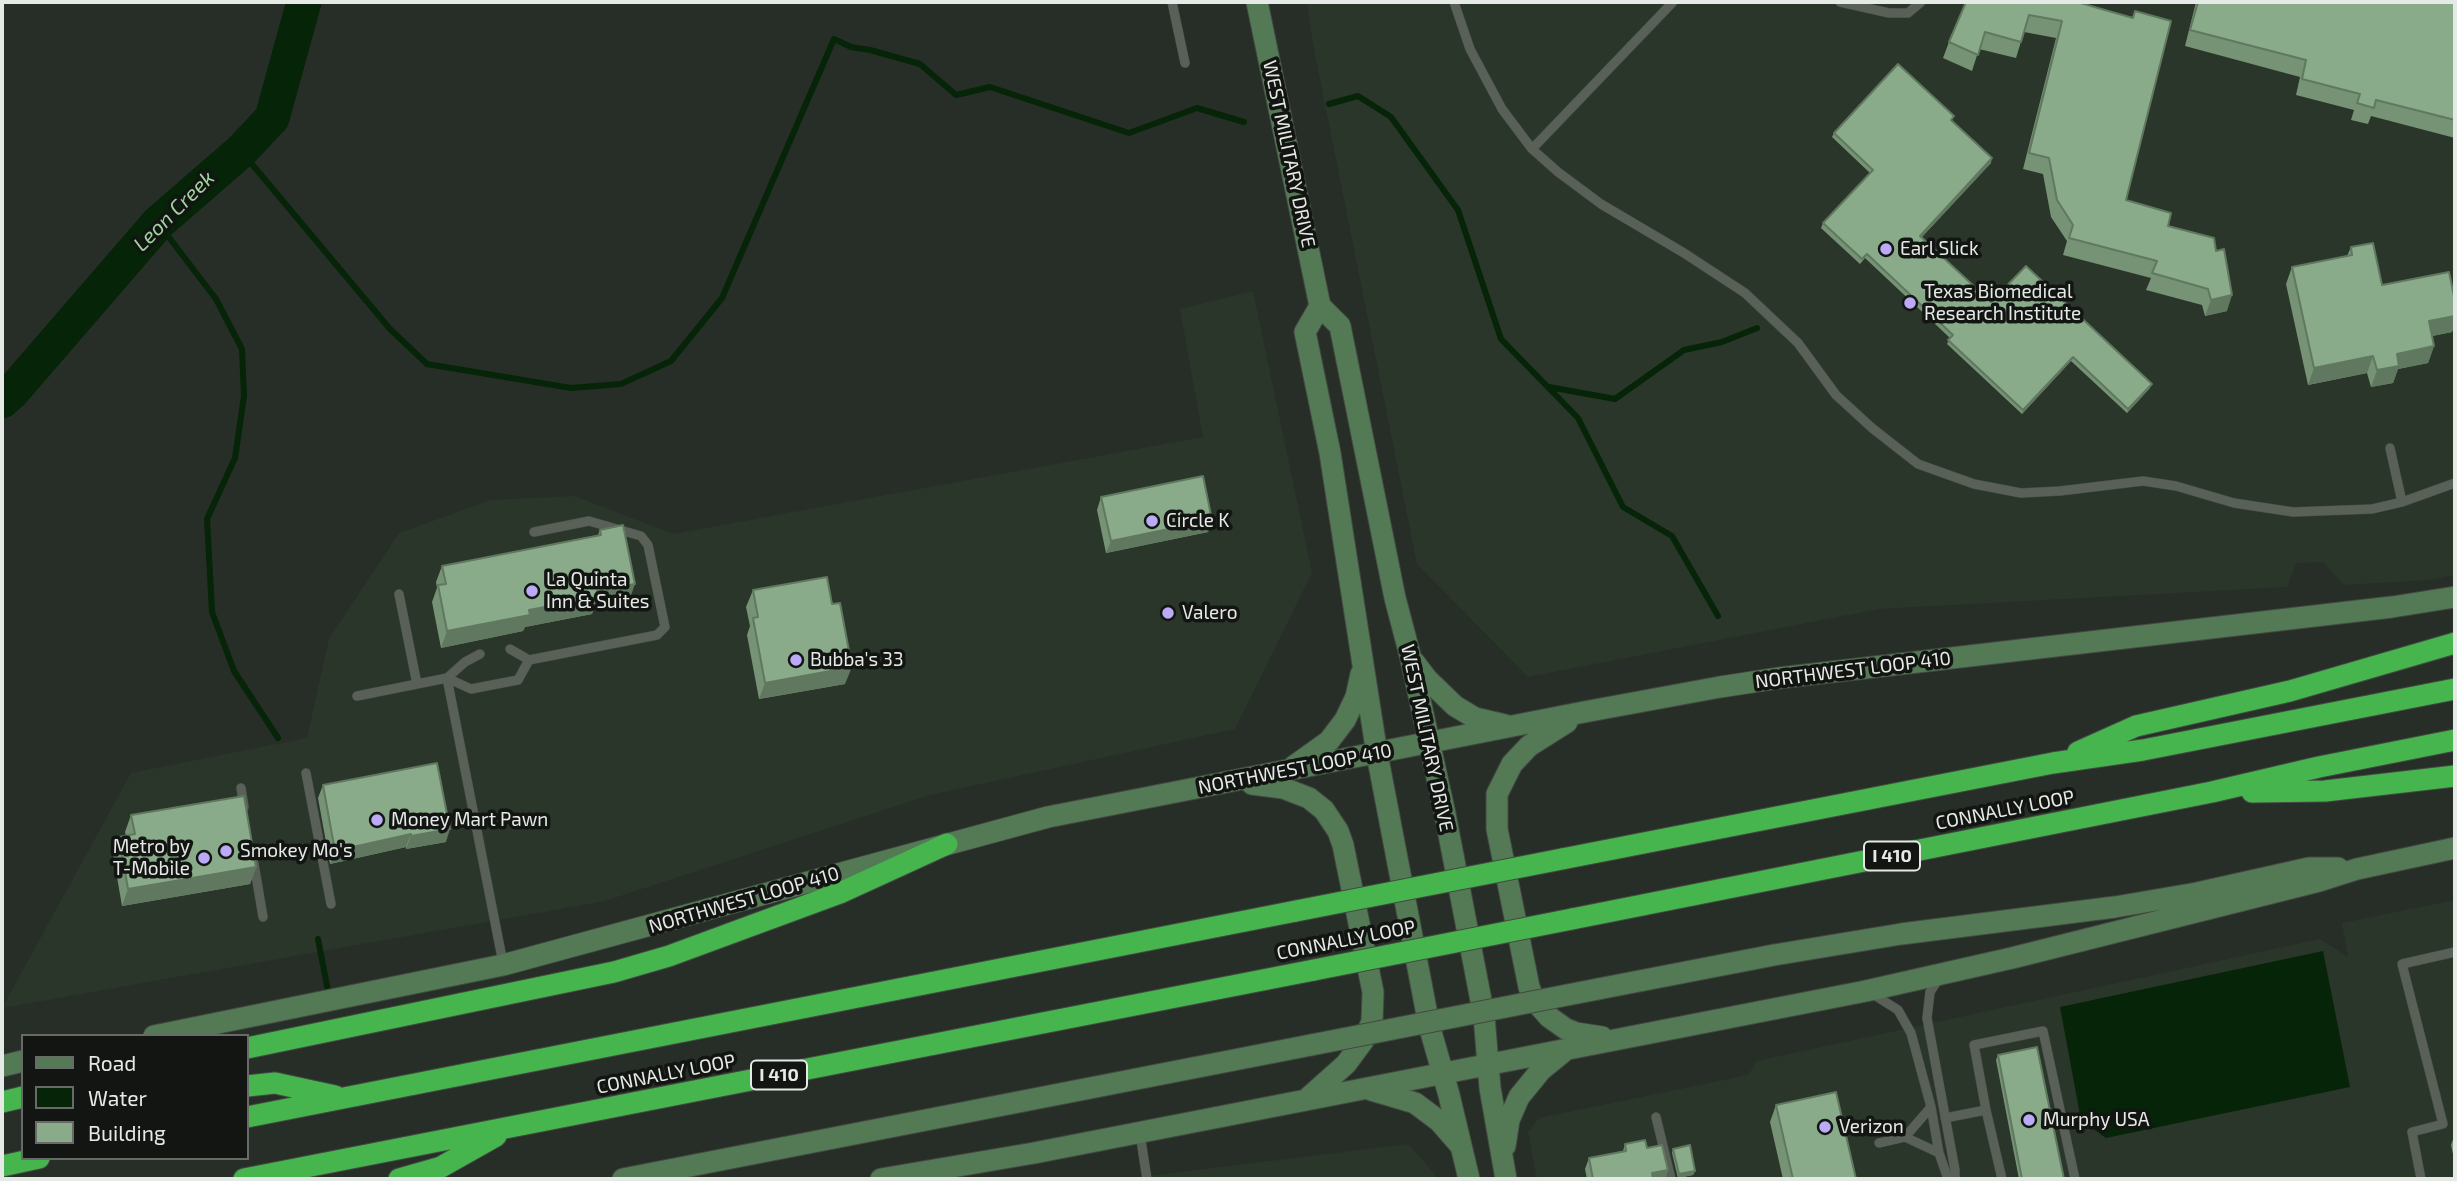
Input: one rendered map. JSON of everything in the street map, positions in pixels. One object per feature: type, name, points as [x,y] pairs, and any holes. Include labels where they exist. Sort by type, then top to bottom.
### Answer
[{"type":"highway","points":[[2053,763],[2136,726],[2290,691],[2455,643]]},
{"type":"highway","name":"CONNALLY LOOP","points":[[248,1117],[2053,763],[2143,750],[2455,689]]},
{"type":"highway","name":"CONNALLY LOOP","points":[[244,1179],[2212,792],[2455,740]]},
{"type":"highway","points":[[2212,792],[2325,791],[2455,776]]},
{"type":"highway","points":[[248,1048],[544,988],[658,960],[840,893],[947,844]]},
{"type":"highway","points":[[248,1086],[275,1083],[344,1098]]},
{"type":"highway","points":[[2,1102],[21,1097]]},
{"type":"highway","points":[[2,1109],[21,1107]]},
{"type":"highway","points":[[399,1179],[441,1167],[513,1127]]},
{"type":"highway","points":[[2,1166],[30,1160]]},
{"type":"main road","name":"WEST MILITARY DRIVE","points":[[1257,2],[1320,306],[1340,327],[1395,598],[1429,744],[1484,1016],[1489,1088],[1506,1176]]},
{"type":"main road","points":[[1320,306],[1305,332],[1329,453],[1377,754],[1429,1025],[1469,1179]]},
{"type":"main road","name":"NORTHWEST LOOP 410","points":[[164,1034],[503,965],[1048,817],[1584,712],[1720,687],[1805,675],[2455,597]]},
{"type":"main road","points":[[1287,771],[1328,741],[1345,720],[1359,686],[1360,651]]},
{"type":"main road","points":[[1410,655],[1421,673],[1436,689],[1465,712],[1485,721],[1518,726]]},
{"type":"main road","points":[[1584,712],[1529,746],[1512,765],[1497,793],[1497,829],[1529,987],[1534,1000],[1549,1017],[1576,1033],[1606,1037],[1632,1036]]},
{"type":"main road","points":[[1234,781],[1283,788],[1309,798],[1331,819],[1343,845],[1373,992],[1374,1012],[1369,1031],[1355,1053],[1328,1082],[1304,1100]]},
{"type":"main road","points":[[881,1179],[1139,1132],[1866,991],[2319,881],[2357,869],[2455,848]]},
{"type":"main road","points":[[623,1179],[1598,989],[1901,934],[2164,899],[2309,868],[2357,869]]},
{"type":"main road","points":[[1506,1176],[1506,1132],[1514,1107],[1533,1078],[1567,1049]]},
{"type":"main road","points":[[2,1066],[21,1062]]},
{"type":"main road","points":[[1359,1090],[1382,1092],[1415,1103],[1451,1132],[1464,1152]]},
{"type":"lane","points":[[1172,2],[1185,64]]},
{"type":"lane","points":[[1454,2],[1470,49],[1503,109],[1532,149],[1601,204],[1745,293],[1798,343],[1836,395],[1918,464],[1974,484],[2021,493],[2143,481],[2176,486],[2234,503],[2293,512],[2372,509],[2402,502],[2455,483]]},
{"type":"lane","points":[[1532,149],[1673,2]]},
{"type":"lane","points":[[1840,2],[1889,13],[1908,13],[1922,2]]},
{"type":"lane","points":[[2390,448],[2402,502]]},
{"type":"lane","points":[[510,649],[529,660],[657,635],[665,627],[648,545],[641,536],[589,521],[534,532]]},
{"type":"lane","points":[[399,594],[417,684]]},
{"type":"lane","points":[[357,696],[447,678],[465,662],[480,654]]},
{"type":"lane","points":[[447,678],[471,689],[518,680],[529,660]]},
{"type":"lane","points":[[447,678],[503,965]]},
{"type":"lane","points":[[306,772],[331,904]]},
{"type":"lane","points":[[241,788],[245,814]]},
{"type":"lane","points":[[252,852],[263,917]]},
{"type":"lane","points":[[2443,1124],[2402,964],[2455,952]]},
{"type":"lane","points":[[1942,974],[1930,992],[1927,1018],[1955,1179]]},
{"type":"lane","points":[[1866,991],[1898,1010],[1912,1033],[1931,1107],[1939,1153],[1948,1179]]},
{"type":"lane","points":[[2003,1179],[1974,1045],[2043,1031],[2075,1179]]},
{"type":"lane","points":[[1879,1143],[1905,1137],[1931,1107]]},
{"type":"lane","points":[[1945,1118],[1986,1110]]},
{"type":"lane","points":[[1656,1117],[1671,1179]]},
{"type":"lane","points":[[2421,1179],[2412,1132],[2455,1121]]},
{"type":"lane","points":[[1139,1132],[1147,1179]]},
{"type":"lane","points":[[1905,1137],[1939,1153]]},
{"type":"shaded area","name":"Texas Biomedical Research Institute","points":[[1307,2],[2455,2],[2455,575],[2430,580],[2344,585],[2323,562],[2296,563],[2287,587],[1879,609],[1528,677],[1417,564],[1313,44]]},
{"type":"shaded area","points":[[1253,291],[1312,573],[1235,729],[930,795],[605,901],[2,1008],[131,773],[307,738],[329,639],[399,533],[491,500],[575,496],[673,534],[1203,437],[1180,309]]},
{"type":"shaded area","points":[[2455,900],[2455,1179],[1537,1179],[1528,1132],[1539,1118],[1748,1075],[1757,1061],[2320,939],[2348,957],[2342,923]]},
{"type":"shaded area","points":[[1408,1144],[1435,1174],[1436,1179],[1123,1179]]},
{"type":"water","points":[[2323,951],[2350,1087],[2106,1138],[2081,1120],[2060,1007]]},
{"type":"building","points":[[1966,2],[2077,2],[2133,18],[2135,11],[2171,21],[2126,200],[2171,213],[2168,226],[2214,238],[2216,251],[2224,249],[2232,295],[2211,300],[2208,289],[2152,273],[2157,261],[2069,238],[2073,225],[2057,200],[2049,158],[2029,153],[2062,21],[2029,15],[2021,42],[1985,32],[1978,55],[1949,42]]},
{"type":"building","points":[[2198,2],[2455,2],[2455,120],[2376,100],[2374,108],[2357,103],[2360,94],[2302,79],[2306,60],[2190,30]]},
{"type":"building","name":"Earl Slick","points":[[1898,64],[1954,116],[1951,120],[1992,158],[1920,236],[1991,302],[2026,266],[2152,384],[2128,409],[2073,357],[2023,410],[1948,340],[1953,335],[1867,254],[1862,259],[1823,223],[1873,170],[1834,133]]},
{"type":"building","points":[[2373,243],[2382,285],[2449,272],[2455,316],[2429,321],[2434,346],[2397,354],[2399,366],[2377,370],[2373,356],[2314,368],[2292,267],[2352,255],[2351,247]]},
{"type":"building","name":"Circle K","points":[[1203,476],[1212,520],[1111,541],[1101,497]]},
{"type":"building","name":"La Quinta Inn & Suites","points":[[623,525],[635,584],[597,591],[598,597],[529,610],[530,615],[447,631],[438,585],[446,584],[442,566],[601,535],[600,530]]},
{"type":"building","name":"Bubba's 33","points":[[827,577],[832,604],[840,603],[852,667],[765,683],[753,618],[758,617],[753,590]]},
{"type":"building","points":[[437,763],[450,829],[411,834],[335,851],[323,785]]},
{"type":"building","points":[[244,796],[256,867],[128,889],[119,837],[135,834],[131,815]]},
{"type":"building","name":"Murphy USA","points":[[2037,1047],[2064,1179],[2022,1179],[1998,1055]]},
{"type":"building","points":[[1836,1092],[1856,1179],[1793,1179],[1776,1105]]},
{"type":"building","points":[[1645,1140],[1647,1148],[1662,1145],[1668,1170],[1652,1173],[1653,1179],[1593,1179],[1589,1158],[1626,1151],[1625,1144]]},
{"type":"building","points":[[1690,1145],[1695,1171],[1679,1174],[1673,1149]]},
{"type":"waterway","name":"Leon Creek","points":[[2,401],[158,223],[241,151],[272,118],[304,2]]},
{"type":"waterway","points":[[241,151],[390,329],[427,364],[571,388],[621,384],[671,361],[722,298],[834,39],[851,47],[920,64],[956,95],[990,87],[1129,133],[1197,108],[1244,122]]},
{"type":"waterway","points":[[1329,104],[1358,96],[1391,117],[1458,210],[1501,339],[1578,418],[1623,507],[1672,536],[1718,616]]},
{"type":"waterway","points":[[158,223],[216,299],[242,349],[244,396],[235,458],[207,519],[212,612],[234,671],[278,738]]},
{"type":"waterway","points":[[1549,387],[1615,399],[1684,350],[1722,342],[1757,328]]},
{"type":"waterway","points":[[318,939],[328,991]]},
{"type":"place","name":"Earl Slick","points":[[1886,249]]},
{"type":"place","name":"Texas Biomedical Research Institute","points":[[1910,303]]},
{"type":"place","name":"Circle K","points":[[1152,521]]},
{"type":"place","name":"La Quinta Inn & Suites","points":[[532,591]]},
{"type":"place","name":"Valero","points":[[1168,613]]},
{"type":"place","name":"Bubba's 33","points":[[796,660]]},
{"type":"place","name":"Money Mart Pawn","points":[[377,820]]},
{"type":"place","name":"Smokey Mo's","points":[[226,851]]},
{"type":"place","name":"Metro by T-Mobile","points":[[204,858]]},
{"type":"place","name":"Murphy USA","points":[[2029,1120]]},
{"type":"place","name":"Verizon","points":[[1825,1127]]}]
